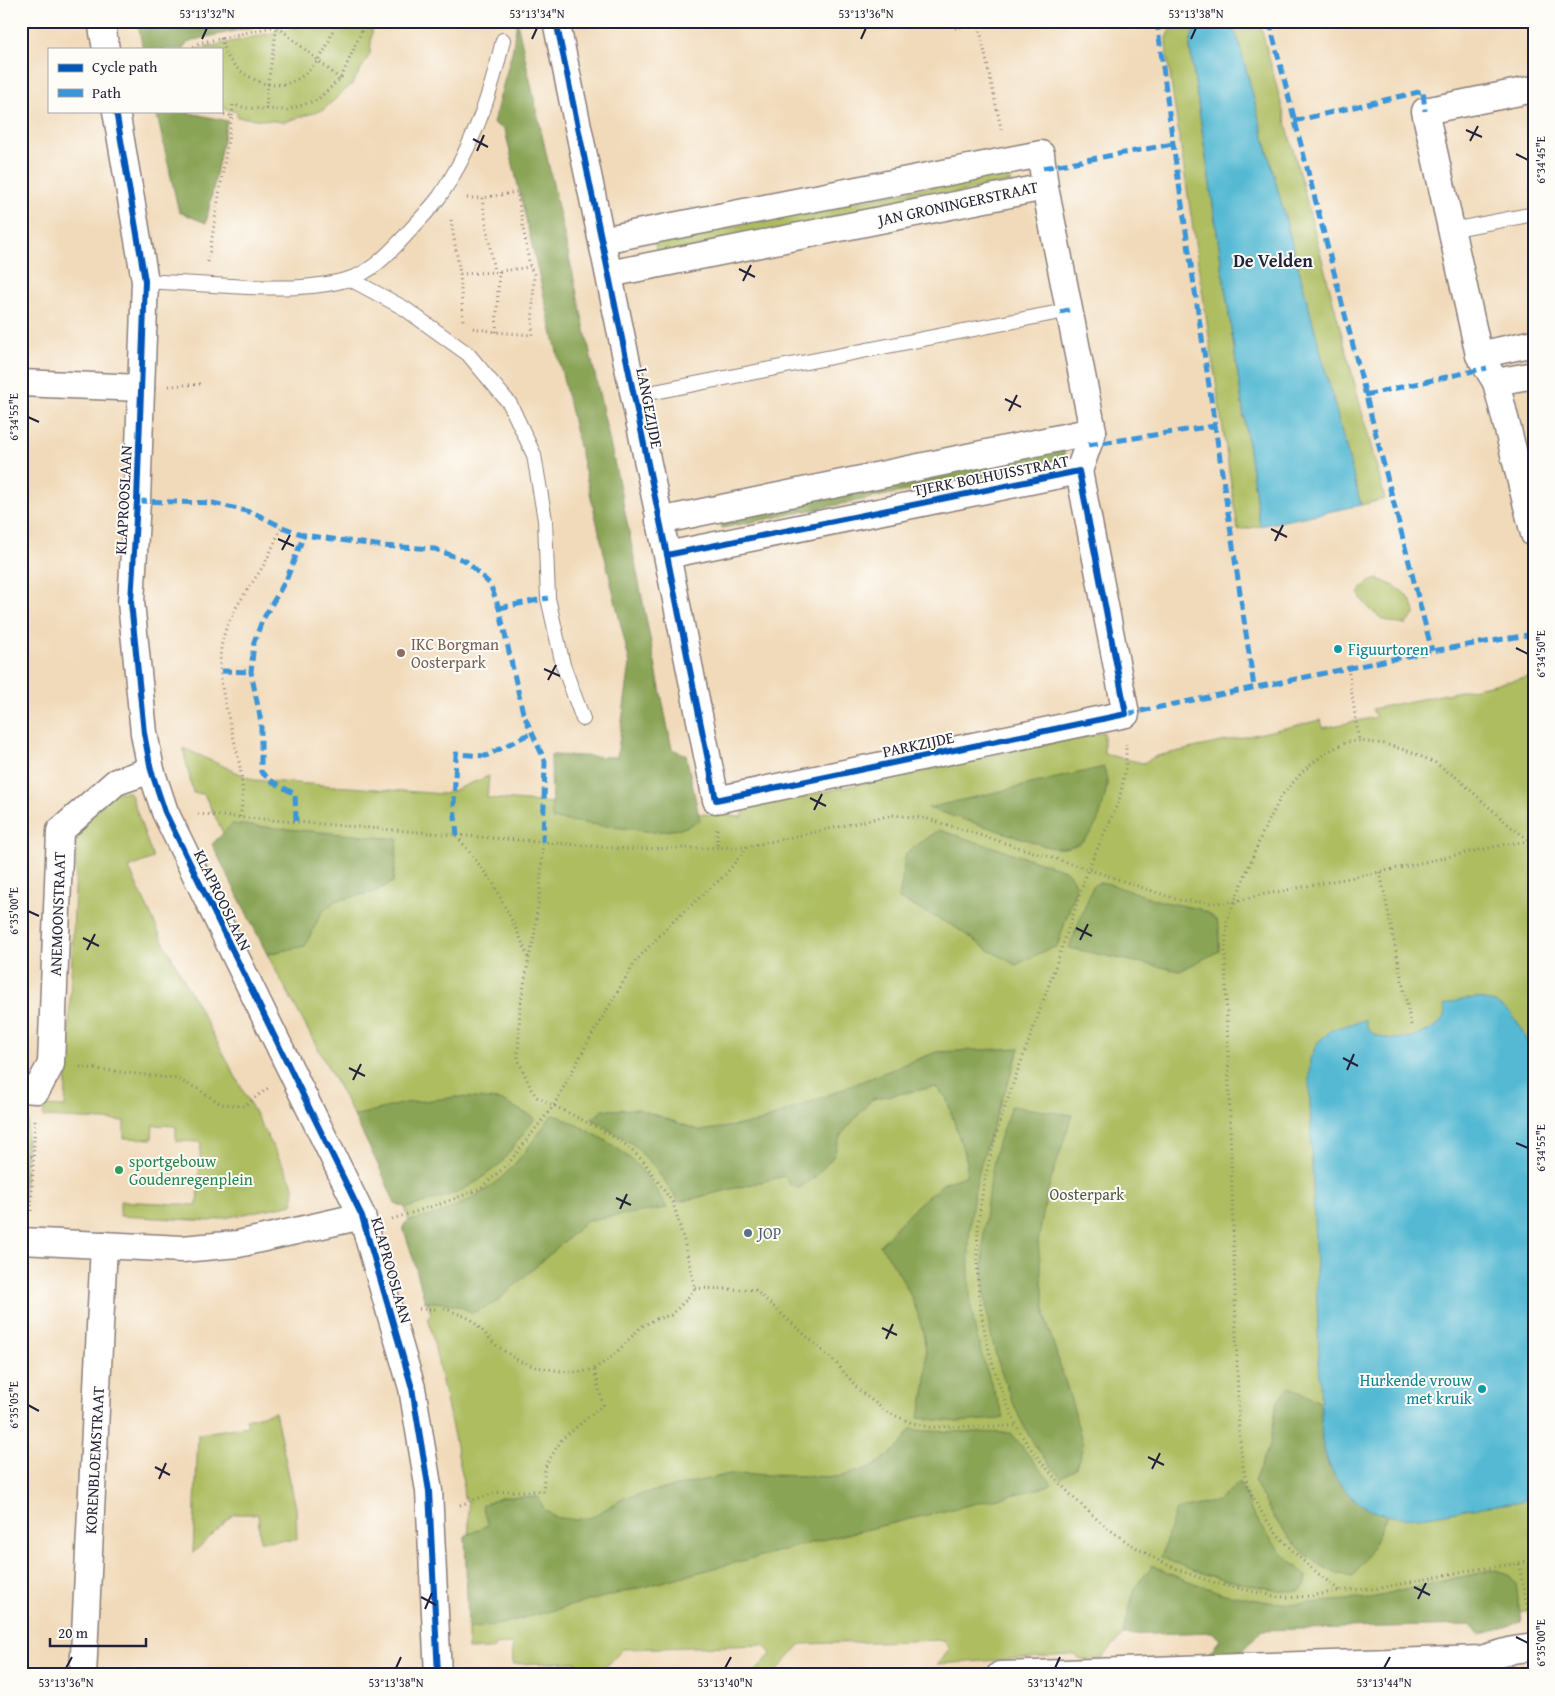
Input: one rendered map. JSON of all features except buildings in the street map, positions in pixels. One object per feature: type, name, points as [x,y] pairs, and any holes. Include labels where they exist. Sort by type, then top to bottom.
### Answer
[{"type":"street","points":[[101,21],[106,48]]},
{"type":"street","name":"LANGEZIJDE","points":[[556,21],[716,800]]},
{"type":"street","points":[[1534,89],[1425,111],[1478,355],[1496,382],[1534,534]]},
{"type":"street","name":"KLAPROOSLAAN","points":[[116,112],[145,281],[137,501],[131,602],[144,734],[151,770],[165,812],[363,1222],[412,1388],[430,1491],[438,1675]]},
{"type":"street","name":"JAN GRONINGERSTRAAT","points":[[602,240],[1041,154],[1045,187],[609,274]]},
{"type":"street","points":[[1045,187],[1093,431],[1079,471]]},
{"type":"street","points":[[1478,355],[1534,343]]},
{"type":"street","points":[[1496,382],[1534,374]]},
{"type":"street","points":[[21,383],[141,388]]},
{"type":"street","name":"TJERK BOLHUISSTRAAT","points":[[659,521],[1093,431]]},
{"type":"street","name":"TJERK BOLHUISSTRAAT","points":[[667,555],[1079,471],[1126,714]]},
{"type":"street","name":"PARKZIJDE","points":[[716,800],[1126,714]]},
{"type":"street","name":"ANEMOONSTRAAT","points":[[29,1089],[51,1064],[60,831],[116,782],[151,770]]},
{"type":"street","points":[[25,1241],[182,1249],[238,1244],[363,1222]]},
{"type":"street","name":"KORENBLOEMSTRAAT","points":[[83,1675],[104,1245]]},
{"type":"street","points":[[1000,1675],[1481,1658],[1513,1650],[1532,1634]]},
{"type":"lane","points":[[145,281],[284,288],[326,284],[350,279],[381,261],[443,197],[467,150],[486,105],[495,77],[503,40]]},
{"type":"lane","points":[[1451,230],[1534,214]]},
{"type":"lane","points":[[350,279],[404,308],[468,354],[510,404],[534,455],[545,520],[548,598],[564,665],[583,720]]},
{"type":"lane","points":[[634,396],[1060,312]]},
{"type":"path","points":[[191,48],[199,43],[299,21]]},
{"type":"path","points":[[221,38],[225,53],[238,70],[256,81],[275,86],[295,81],[311,69],[325,51],[333,32],[335,21]]},
{"type":"path","points":[[204,285],[233,105],[247,108],[287,110],[317,100],[340,79],[366,21]]},
{"type":"path","points":[[955,28],[978,22],[1008,161]]},
{"type":"path","points":[[277,26],[340,79]]},
{"type":"path","points":[[266,109],[277,26]]},
{"type":"path","points":[[214,112],[232,116]]},
{"type":"path","points":[[463,326],[460,274],[443,197],[482,198],[517,192],[530,267],[534,274],[532,335],[471,328]]},
{"type":"path","points":[[482,198],[496,272],[496,332]]},
{"type":"path","points":[[460,274],[496,272],[530,267]]},
{"type":"path","points":[[240,817],[244,800],[242,771],[220,679],[221,648],[228,621],[263,566],[282,526]]},
{"type":"path","points":[[1348,668],[1359,741]]},
{"type":"path","points":[[1126,714],[1126,766],[1120,801],[1088,869],[1064,945],[1008,1100],[994,1143],[980,1209],[976,1272],[982,1327],[995,1370],[1017,1426],[1044,1466],[1097,1520],[1120,1538],[1144,1553],[1170,1567],[1203,1581],[1284,1597],[1309,1596],[1377,1588],[1534,1560]]},
{"type":"path","points":[[1340,1591],[1312,1570],[1293,1552],[1263,1514],[1249,1487],[1242,1458],[1239,1421],[1225,951],[1227,920],[1262,834],[1282,795],[1305,769],[1327,752],[1347,742],[1359,741],[1385,744],[1412,752],[1434,762],[1457,778],[1510,826],[1533,842]]},
{"type":"path","points":[[165,812],[628,849],[747,846],[892,815],[925,818],[1088,869],[1179,900],[1210,903],[1234,902],[1506,844],[1533,842]]},
{"type":"path","points":[[457,836],[493,883],[521,938],[528,958]]},
{"type":"path","points":[[543,842],[534,938],[528,958],[520,1006],[518,1059],[537,1097],[598,1128],[626,1145],[644,1162],[673,1204],[695,1288]]},
{"type":"path","points":[[363,1222],[443,1203],[480,1189],[508,1164],[554,1105],[587,1044],[636,962],[671,923],[726,874],[747,846]]},
{"type":"path","points":[[1380,872],[1411,1025]]},
{"type":"path","points":[[51,1064],[177,1079],[198,1089],[221,1104],[244,1106],[291,1072]]},
{"type":"path","points":[[25,1241],[34,1156],[29,1089]]},
{"type":"path","points":[[21,1159],[34,1156]]},
{"type":"path","points":[[695,1288],[755,1290],[836,1363],[861,1392],[887,1412],[912,1423],[930,1427],[1017,1426]]},
{"type":"path","points":[[391,1316],[423,1309],[446,1309],[471,1319],[497,1346],[519,1361],[536,1367],[567,1372],[582,1372],[594,1369],[613,1356],[641,1327],[671,1314],[686,1300],[695,1288]]},
{"type":"path","points":[[431,1514],[494,1493],[543,1491],[545,1467],[562,1439],[603,1405],[594,1369]]},
{"type":"path","points":[[1519,1564],[1532,1634]]},
{"type":"green space","points":[[137,21],[280,21],[198,39],[187,43],[184,48],[143,48]]},
{"type":"green space","points":[[326,21],[373,21],[370,54],[352,84],[323,110],[284,122],[237,117],[237,112],[222,108],[222,48],[203,48]]},
{"type":"green space","points":[[517,21],[623,502],[672,749],[686,755],[700,821],[681,829],[653,832],[552,819],[551,755],[617,757],[630,664],[505,130],[493,123],[513,48]]},
{"type":"green space","points":[[1173,21],[1211,21],[1202,25],[1196,31],[1190,48],[1260,526],[1238,530],[1167,55],[1166,41]]},
{"type":"green space","points":[[1211,21],[1257,21],[1261,27],[1385,499],[1361,505],[1238,39],[1223,23]]},
{"type":"green space","points":[[156,112],[186,112],[227,121],[206,223],[179,212]]},
{"type":"green space","points":[[1008,171],[1011,182],[657,255],[656,242]]},
{"type":"green space","points":[[1063,446],[1066,459],[722,528],[720,517]]},
{"type":"green space","points":[[1378,579],[1397,588],[1411,601],[1415,614],[1406,624],[1392,623],[1385,620],[1373,612],[1359,595],[1366,584]]},
{"type":"green space","name":"Oosterpark","points":[[1534,676],[1534,1609],[1491,1618],[1126,1628],[1123,1635],[1101,1659],[1083,1660],[1074,1655],[937,1664],[950,1649],[944,1640],[801,1644],[773,1675],[759,1674],[756,1671],[771,1654],[764,1645],[623,1649],[598,1675],[576,1675],[576,1662],[513,1664],[512,1644],[494,1645],[494,1649],[468,1649],[468,1629],[472,1628],[468,1498],[464,1499],[462,1474],[428,1316],[431,1315],[403,1197],[362,1114],[354,1116],[267,954],[281,951],[204,794],[193,793],[183,748],[254,780],[444,794],[489,776],[487,798],[743,817],[743,809],[1104,732],[1104,754],[1143,763],[1157,756],[1321,720],[1323,728],[1376,717],[1372,709]]},
{"type":"green space","points":[[1104,767],[1107,785],[1098,820],[1093,829],[1080,843],[1071,847],[1049,847],[928,808]]},
{"type":"green space","points":[[116,792],[130,792],[153,858],[129,868],[162,939],[294,1186],[293,1204],[210,1221],[120,1216],[120,1201],[197,1205],[201,1142],[176,1141],[176,1126],[153,1125],[152,1139],[124,1138],[124,1121],[43,1117],[45,1106],[65,1107],[77,846],[67,844],[73,831]]},
{"type":"green space","points":[[232,824],[398,839],[393,882],[374,892],[335,901],[322,912],[305,946],[267,954],[212,844]]},
{"type":"green space","points":[[939,830],[1065,870],[1072,878],[1076,888],[1057,947],[1048,949],[1016,965],[987,949],[955,927],[899,899],[906,853]]},
{"type":"green space","points":[[1098,883],[1106,883],[1160,901],[1199,909],[1208,913],[1217,921],[1219,927],[1219,951],[1180,971],[1069,948],[1093,886]]},
{"type":"green space","points":[[1020,1048],[981,1164],[973,1200],[969,1238],[970,1294],[974,1325],[989,1379],[1004,1418],[999,1419],[957,1422],[918,1418],[924,1394],[926,1371],[922,1327],[905,1285],[880,1245],[912,1210],[944,1183],[966,1176],[967,1162],[946,1097],[935,1087],[872,1099],[841,1135],[833,1157],[812,1180],[799,1188],[790,1186],[785,1176],[679,1202],[654,1166],[634,1145],[592,1119],[603,1110],[639,1109],[701,1131],[760,1122],[936,1052]]},
{"type":"green space","points":[[458,1097],[500,1100],[535,1118],[501,1163],[478,1181],[456,1193],[407,1208],[395,1204],[354,1116],[405,1103]]},
{"type":"green space","points":[[21,1104],[29,1104],[22,1231],[21,1231]]},
{"type":"green space","points":[[1011,1106],[1072,1115],[1047,1193],[1038,1242],[1046,1320],[1074,1410],[1083,1446],[1076,1468],[1061,1478],[1031,1438],[1011,1398],[1000,1368],[986,1308],[983,1248],[985,1218],[996,1150]]},
{"type":"green space","points":[[552,1115],[561,1117],[623,1152],[646,1175],[667,1208],[588,1220],[496,1302],[473,1313],[450,1304],[425,1302],[403,1227],[407,1221],[448,1210],[488,1188],[515,1164]]},
{"type":"green space","points":[[1290,1387],[1321,1403],[1322,1440],[1329,1467],[1372,1510],[1387,1515],[1373,1546],[1353,1577],[1327,1569],[1301,1550],[1274,1518],[1254,1481],[1270,1444],[1277,1402]]},
{"type":"green space","points":[[275,1412],[296,1508],[297,1540],[260,1541],[258,1514],[234,1514],[193,1553],[198,1434],[248,1426],[246,1419]]},
{"type":"green space","points":[[911,1429],[1011,1433],[1052,1484],[822,1540],[501,1624],[468,1629],[465,1536],[488,1525],[482,1505],[503,1497],[538,1497],[544,1509],[555,1517],[575,1520],[592,1517],[624,1498],[730,1474],[840,1477],[874,1466],[899,1447]]},
{"type":"green space","points":[[1240,1482],[1253,1515],[1276,1546],[1306,1576],[1306,1584],[1300,1591],[1248,1585],[1222,1579],[1197,1572],[1161,1557],[1176,1510],[1218,1501]]},
{"type":"green space","points":[[1153,1565],[1167,1573],[1224,1594],[1268,1602],[1296,1604],[1371,1598],[1496,1570],[1508,1574],[1516,1584],[1521,1622],[1479,1634],[1470,1625],[1262,1630],[1241,1653],[1208,1654],[1220,1640],[1212,1632],[1123,1635],[1135,1587]]},
{"type":"water","points":[[1211,21],[1228,26],[1238,39],[1361,505],[1260,526],[1190,48],[1191,38],[1195,30]]},
{"type":"water","points":[[1477,998],[1501,1006],[1516,1019],[1534,1061],[1534,1498],[1424,1516],[1400,1517],[1385,1515],[1358,1502],[1338,1482],[1331,1469],[1322,1440],[1309,1079],[1310,1059],[1318,1042],[1333,1029],[1365,1020],[1369,1030],[1377,1036],[1396,1039],[1407,1038],[1428,1031],[1436,1026],[1444,1017],[1444,1005],[1460,1000]]},
{"type":"marked path","points":[[1157,21],[1173,144],[1254,687]]},
{"type":"marked path","points":[[1269,21],[1432,651]]},
{"type":"marked path","points":[[1294,121],[1423,91],[1425,111]]},
{"type":"marked path","points":[[1043,168],[1173,144]]},
{"type":"marked path","points":[[1060,312],[1069,310]]},
{"type":"marked path","points":[[1365,395],[1487,368]]},
{"type":"marked path","points":[[1088,445],[1214,426]]},
{"type":"marked path","points":[[137,501],[213,503],[254,513],[282,527],[304,535],[383,546],[435,549],[466,561],[490,584],[499,608],[523,713],[545,761],[543,842]]},
{"type":"marked path","points":[[296,821],[295,794],[273,782],[261,772],[261,722],[251,672],[254,642],[262,621],[287,578],[304,535]]},
{"type":"marked path","points":[[499,608],[548,598]]},
{"type":"marked path","points":[[1126,714],[1432,651],[1534,634]]},
{"type":"marked path","points":[[221,671],[251,672]]},
{"type":"marked path","points":[[457,836],[454,806],[456,754],[486,756],[531,733]]},
{"type":"cycle path","points":[[556,21],[716,800],[1126,714],[1079,471],[667,555]]},
{"type":"cycle path","points":[[116,112],[145,281],[137,501],[131,602],[144,733],[151,770],[165,812],[362,1216],[412,1388],[429,1491],[438,1675]]},
{"type":"place","name":"Figuurtoren","points":[[1338,649]]},
{"type":"place","name":"IKC Borgman Oosterpark","points":[[401,653]]},
{"type":"place","name":"sportgebouw Goudenregenplein","points":[[119,1170]]},
{"type":"place","name":"JOP","points":[[748,1233]]},
{"type":"place","name":"Hurkende vrouw met kruik","points":[[1482,1389]]},
{"type":"district","name":"De Velden","points":[[1273,261]]}]
